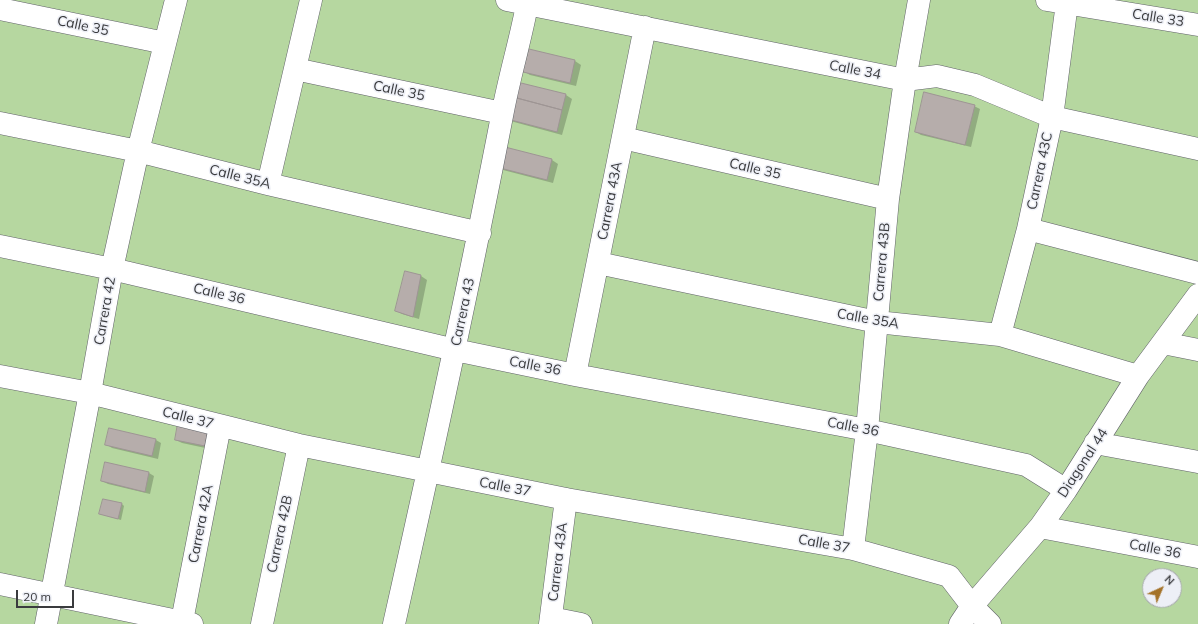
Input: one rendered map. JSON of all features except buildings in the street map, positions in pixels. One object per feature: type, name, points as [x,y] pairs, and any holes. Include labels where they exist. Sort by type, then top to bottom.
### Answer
[{"type":"street","name":"Carrera 42","points":[[46,624],[53,594],[112,269],[138,152],[176,0]]},
{"type":"street","points":[[268,184],[311,0]]},
{"type":"street","name":"Carrera 43B","points":[[853,549],[867,430],[888,199],[905,80],[919,0]]},
{"type":"street","name":"Calle 34","points":[[520,1],[905,80],[937,76],[975,85],[1052,117],[1198,149]]},
{"type":"street","name":"Carrera 43","points":[[394,624],[480,233],[502,113],[520,1]]},
{"type":"street","name":"Calle 33","points":[[1057,2],[1198,25]]},
{"type":"street","name":"Carrera 43C","points":[[1000,335],[1028,229],[1052,117],[1057,2]]},
{"type":"street","name":"Calle 35","points":[[0,9],[165,43]]},
{"type":"street","name":"Carrera 43A","points":[[575,375],[644,27]]},
{"type":"street","name":"Calle 35","points":[[295,69],[502,113]]},
{"type":"street","name":"Calle 35A","points":[[0,123],[138,152],[480,233]]},
{"type":"street","name":"Calle 35","points":[[623,138],[888,199]]},
{"type":"street","points":[[1028,229],[1198,273]]},
{"type":"street","name":"Calle 36","points":[[0,246],[112,269],[455,350],[575,375],[867,430],[1026,465],[1066,490]]},
{"type":"street","name":"Calle 35A","points":[[598,263],[877,322],[1000,335],[1138,376]]},
{"type":"street","name":"Diagonal 44","points":[[960,624],[972,606],[1040,528],[1066,490],[1138,376],[1198,295]]},
{"type":"street","points":[[1163,342],[1198,350]]},
{"type":"street","name":"Calle 37","points":[[0,376],[90,393],[299,445],[566,499],[853,549],[949,576],[972,606],[990,624]]},
{"type":"street","name":"Carrera 42A","points":[[187,623],[220,426]]},
{"type":"street","points":[[1095,443],[1198,462]]},
{"type":"street","name":"Carrera 42B","points":[[262,624],[299,445]]},
{"type":"street","name":"Carrera 43A","points":[[550,621],[566,499]]},
{"type":"street","name":"Calle 36","points":[[1040,528],[1198,557]]},
{"type":"street","points":[[0,584],[187,623]]},
{"type":"street","points":[[550,621],[581,624]]},
{"type":"green space","points":[[0,0],[1198,0],[1198,624],[0,624]]}]
